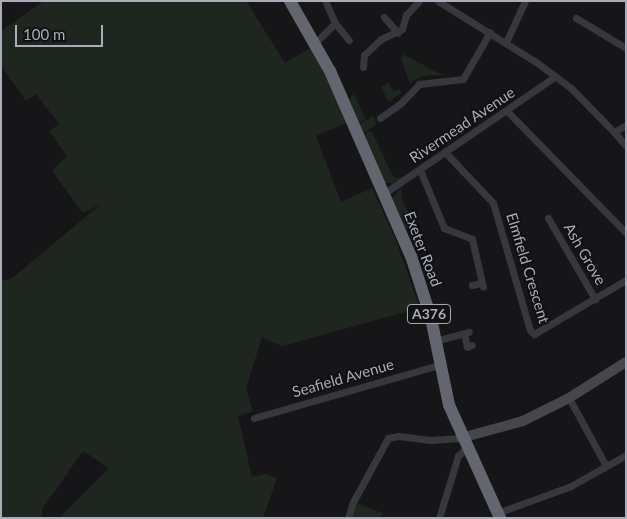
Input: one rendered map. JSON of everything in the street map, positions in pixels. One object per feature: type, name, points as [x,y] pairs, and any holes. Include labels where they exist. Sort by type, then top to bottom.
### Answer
[{"type":"highway","name":"Exeter Road","points":[[290,1],[316,42],[411,256],[439,365],[464,443],[498,515]]},
{"type":"street","points":[[363,67],[362,59],[374,45],[398,33],[407,13],[419,1]]},
{"type":"street","points":[[438,1],[506,42],[556,76],[626,146]]},
{"type":"street","points":[[506,42],[525,1]]},
{"type":"street","points":[[326,3],[335,23],[349,40]]},
{"type":"street","points":[[384,17],[398,33]]},
{"type":"street","points":[[576,18],[626,48]]},
{"type":"street","points":[[316,42],[335,23]]},
{"type":"street","points":[[380,118],[400,104],[419,84],[463,80],[490,32]]},
{"type":"street","name":"Rivermead Avenue","points":[[382,194],[556,76]]},
{"type":"street","points":[[507,111],[626,234]]},
{"type":"street","points":[[614,132],[626,125]]},
{"type":"street","name":"Elmfield Crescent","points":[[446,152],[493,203],[530,330],[539,334],[626,280]]},
{"type":"street","points":[[420,170],[444,228],[472,239],[483,285],[472,285]]},
{"type":"street","name":"Ash Grove","points":[[559,220],[550,221],[595,299]]},
{"type":"street","points":[[434,341],[466,333],[467,346],[472,345]]},
{"type":"street","points":[[348,518],[353,502],[388,438],[398,436],[464,443],[523,421],[569,398],[626,362]]},
{"type":"street","name":"Seafield Avenue","points":[[254,418],[439,365]]},
{"type":"street","points":[[569,398],[606,466]]},
{"type":"street","points":[[440,518],[458,456],[464,443]]},
{"type":"street","points":[[498,515],[571,486],[626,454]]},
{"type":"shaded area","points":[[44,1],[246,1],[285,63],[312,47],[331,85],[346,123],[316,136],[341,202],[372,188],[395,238],[420,308],[282,346],[262,337],[246,389],[253,411],[238,416],[252,477],[265,474],[277,478],[263,518],[59,518],[109,468],[83,451],[42,509],[42,518],[1,518],[1,281],[11,279],[101,204],[83,213],[52,171],[67,156],[49,131],[59,124],[36,94],[26,101],[1,66],[1,31]]},
{"type":"shaded area","points":[[404,54],[443,75],[422,76],[410,83],[401,59]]},
{"type":"shaded area","points":[[389,83],[393,91],[400,89],[401,93],[389,102],[381,87]]},
{"type":"shaded area","points":[[354,94],[366,119],[359,123],[349,99]]},
{"type":"shaded area","points":[[373,116],[377,124],[363,134],[359,125]]},
{"type":"shaded area","points":[[371,130],[392,174],[395,178],[403,177],[393,183],[385,183],[364,135]]},
{"type":"shaded area","points":[[401,188],[403,201],[416,232],[410,233],[405,227],[392,198]]},
{"type":"shaded area","points":[[354,502],[382,513],[381,518],[350,518]]}]
